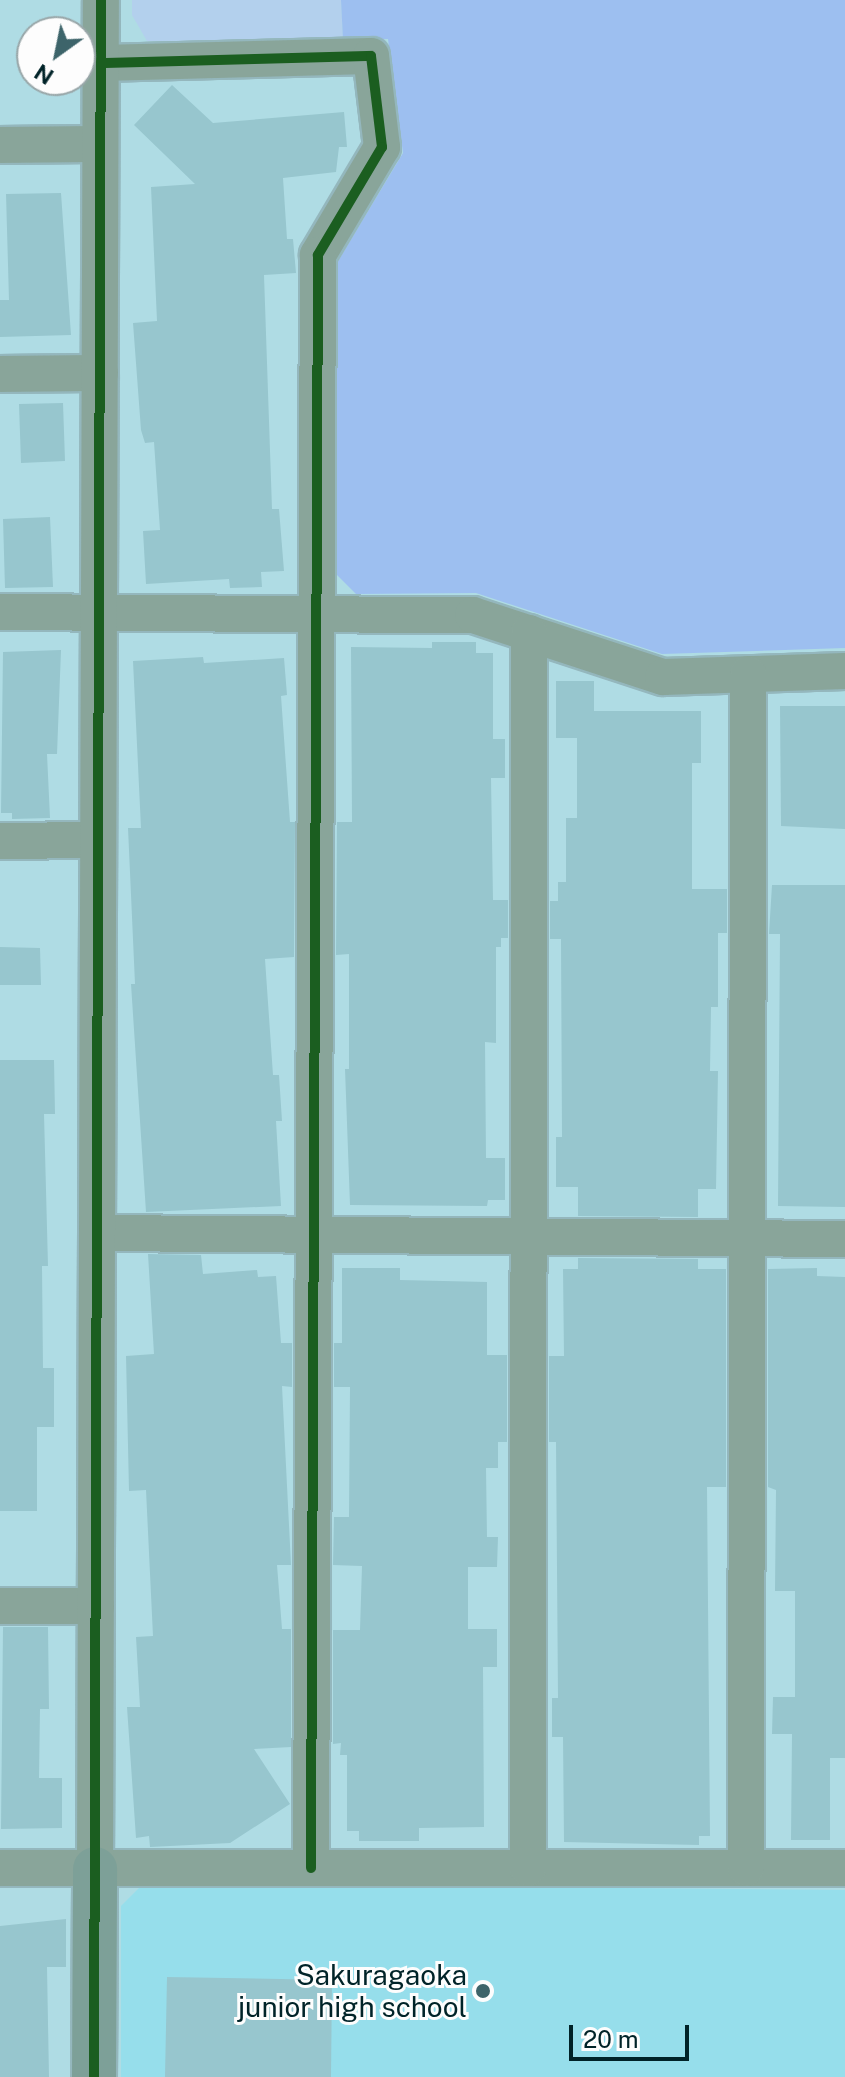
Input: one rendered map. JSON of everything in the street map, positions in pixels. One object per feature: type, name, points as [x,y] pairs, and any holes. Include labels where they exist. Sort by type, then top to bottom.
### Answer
[{"type":"street","points":[[94,2077],[101,0]]},
{"type":"street","points":[[101,63],[371,56],[382,147],[318,255],[311,1868]]},
{"type":"street","points":[[0,145],[100,144]]},
{"type":"street","points":[[0,374],[100,373]]},
{"type":"street","points":[[0,612],[473,615],[663,677],[845,671]]},
{"type":"street","points":[[528,1868],[529,633]]},
{"type":"street","points":[[746,1868],[748,674]]},
{"type":"street","points":[[0,841],[98,840]]},
{"type":"street","points":[[97,1233],[845,1239]]},
{"type":"street","points":[[0,1606],[96,1606]]},
{"type":"street","points":[[0,1868],[845,1868]]},
{"type":"shaded area","points":[[132,0],[341,0],[343,40],[147,41],[132,15]]},
{"type":"shaded area","points":[[341,0],[845,0],[845,648],[662,654],[476,593],[356,594],[334,572],[335,266],[403,153],[388,39],[343,40]]},
{"type":"shaded area","name":"Sakuragaoka junior high school","points":[[143,1884],[845,1890],[845,2077],[121,2077],[121,1906]]},
{"type":"building","points":[[172,85],[213,123],[344,112],[347,147],[339,147],[336,172],[283,178],[287,239],[293,239],[296,273],[264,275],[272,509],[279,509],[284,571],[261,572],[262,587],[230,588],[229,579],[146,584],[143,531],[160,530],[154,442],[145,443],[141,430],[133,323],[157,321],[151,187],[195,184],[134,125]]},
{"type":"building","points":[[61,193],[71,335],[0,337],[0,300],[9,300],[6,194]]},
{"type":"building","points":[[63,403],[65,461],[21,463],[19,404]]},
{"type":"building","points":[[50,517],[53,587],[5,588],[3,519]]},
{"type":"building","points":[[432,642],[476,642],[476,653],[493,653],[493,739],[505,739],[505,778],[491,778],[493,900],[508,900],[508,938],[501,938],[501,947],[496,947],[496,1043],[485,1042],[486,1158],[505,1158],[505,1200],[488,1200],[487,1206],[350,1205],[345,1069],[349,1069],[349,954],[336,955],[337,822],[352,822],[351,647],[432,648]]},
{"type":"building","points":[[61,650],[57,754],[47,754],[50,818],[12,819],[12,813],[1,813],[3,652]]},
{"type":"building","points":[[203,657],[204,663],[284,658],[287,695],[281,696],[290,822],[295,822],[294,957],[265,959],[273,1075],[279,1075],[282,1121],[276,1121],[281,1206],[146,1212],[131,984],[135,984],[128,828],[141,828],[133,661]]},
{"type":"building","points":[[556,681],[594,681],[594,711],[701,711],[701,763],[692,763],[692,889],[727,889],[727,933],[718,933],[718,1007],[711,1007],[710,1071],[718,1071],[716,1189],[698,1189],[698,1217],[578,1216],[578,1187],[556,1187],[556,1137],[562,1137],[561,939],[550,939],[550,901],[558,901],[558,882],[566,882],[566,818],[577,818],[577,738],[556,738]]},
{"type":"building","points":[[780,706],[845,706],[845,829],[781,826]]},
{"type":"building","points":[[772,885],[845,885],[845,1207],[778,1206],[780,934],[769,934]]},
{"type":"building","points":[[0,947],[40,948],[41,985],[0,985]]},
{"type":"building","points":[[0,1060],[54,1060],[55,1114],[44,1114],[48,1266],[42,1266],[43,1368],[54,1368],[54,1427],[37,1427],[37,1511],[0,1511]]},
{"type":"building","points":[[148,1254],[201,1255],[203,1274],[257,1270],[258,1277],[276,1276],[281,1343],[292,1343],[292,1387],[282,1386],[291,1565],[277,1565],[282,1629],[291,1629],[291,1747],[254,1749],[290,1804],[230,1843],[150,1847],[149,1836],[136,1838],[127,1707],[140,1707],[136,1637],[153,1636],[146,1490],[129,1491],[126,1356],[154,1354]]},
{"type":"building","points":[[578,1258],[698,1259],[698,1269],[726,1269],[726,1487],[707,1487],[710,1836],[699,1836],[699,1845],[564,1842],[563,1737],[552,1737],[552,1698],[558,1698],[556,1442],[549,1442],[549,1356],[564,1356],[563,1269],[578,1269]]},
{"type":"building","points":[[342,1268],[400,1268],[400,1280],[487,1282],[487,1355],[507,1355],[507,1442],[498,1442],[498,1468],[486,1468],[487,1537],[498,1537],[497,1567],[468,1567],[468,1629],[497,1629],[497,1667],[483,1667],[484,1827],[419,1828],[419,1841],[359,1841],[359,1831],[347,1831],[347,1755],[340,1755],[341,1743],[333,1744],[333,1630],[360,1630],[362,1566],[333,1565],[334,1517],[349,1517],[350,1387],[334,1387],[334,1343],[342,1343]]},
{"type":"building","points":[[817,1268],[817,1276],[845,1277],[845,1758],[830,1758],[830,1840],[791,1840],[792,1734],[772,1734],[773,1697],[795,1697],[795,1591],[775,1591],[776,1490],[768,1487],[768,1269]]},
{"type":"building","points":[[3,1627],[48,1627],[49,1709],[40,1709],[39,1778],[62,1778],[62,1828],[1,1829]]},
{"type":"building","points":[[66,1919],[66,1967],[47,1967],[49,2077],[0,2077],[0,1926]]},
{"type":"building","points":[[167,1977],[332,1980],[331,2077],[165,2077]]},
{"type":"cycle path","points":[[94,2077],[101,0]]},
{"type":"cycle path","points":[[101,63],[371,56],[382,147],[318,255],[311,1868]]},
{"type":"place","name":"Sakuragaoka junior high school","points":[[483,1991]]}]
